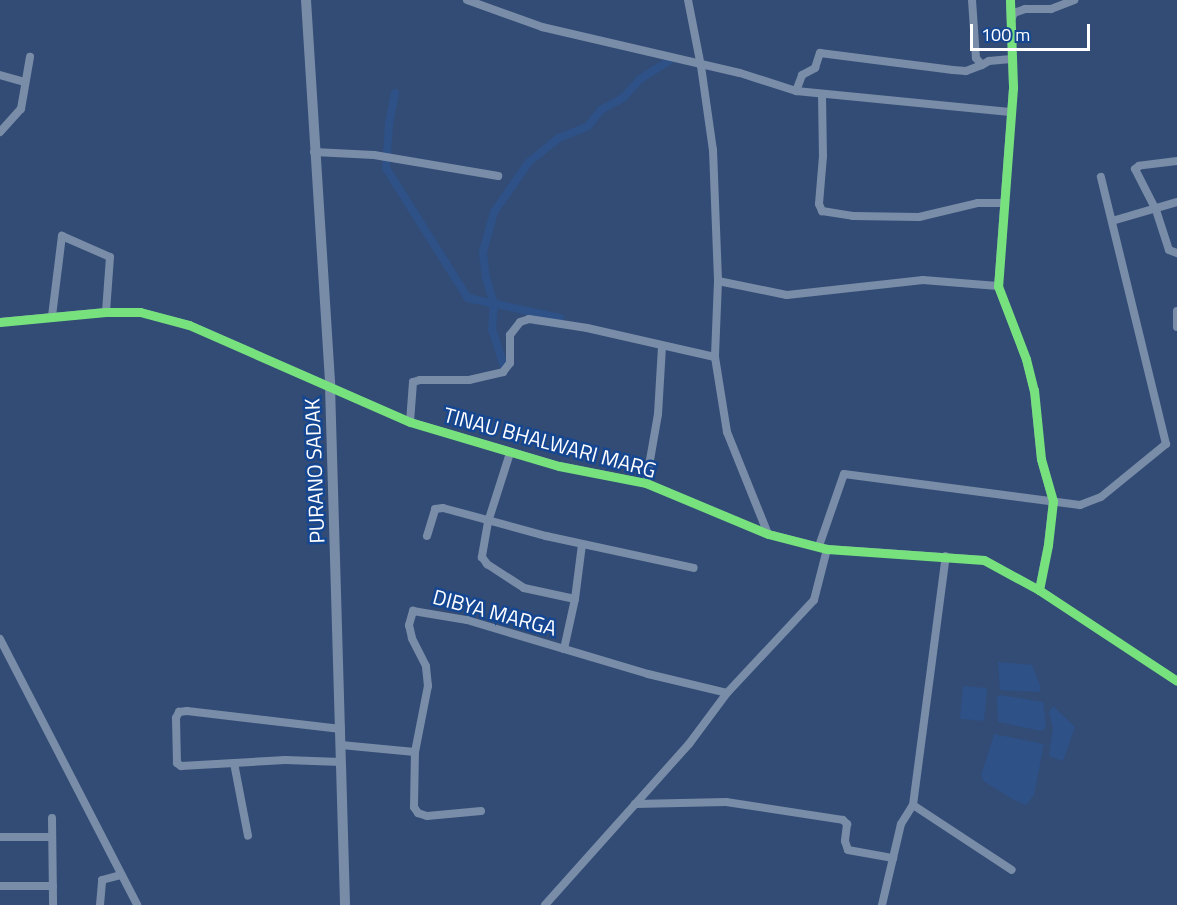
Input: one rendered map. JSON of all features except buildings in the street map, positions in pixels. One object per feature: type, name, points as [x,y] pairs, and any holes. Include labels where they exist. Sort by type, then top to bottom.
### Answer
[{"type":"main road","name":"PURANO SADAK","points":[[306,0],[330,386],[345,905]]},
{"type":"street","points":[[466,0],[542,27],[701,66],[740,73],[796,91],[1010,112]]},
{"type":"street","points":[[688,0],[701,66],[713,150],[718,281],[715,357],[728,432],[768,534]]},
{"type":"street","points":[[972,0],[974,55],[982,65]]},
{"type":"street","points":[[1010,0],[1013,88],[998,286],[1026,359],[1034,390],[1041,459],[1053,501],[1048,546],[1039,590]]},
{"type":"street","points":[[1009,23],[1014,13],[1025,9],[1052,9],[1074,0]]},
{"type":"street","points":[[796,91],[801,75],[815,68],[819,53],[966,71],[989,61],[1011,59]]},
{"type":"street","points":[[0,132],[21,109],[30,57]]},
{"type":"street","points":[[0,75],[24,82]]},
{"type":"street","points":[[822,94],[823,156],[819,204],[822,211],[853,216],[919,217],[958,210],[978,203],[1003,203]]},
{"type":"street","points":[[314,152],[374,156],[498,176]]},
{"type":"street","points":[[1177,161],[1139,166],[1136,169],[1156,210],[1169,250],[1177,253]]},
{"type":"street","points":[[1101,177],[1166,444]]},
{"type":"street","points":[[1112,221],[1177,202]]},
{"type":"street","points":[[51,316],[62,236],[110,257],[106,312]]},
{"type":"street","points":[[718,281],[787,295],[923,280],[998,286]]},
{"type":"street","points":[[1177,311],[1177,327]]},
{"type":"street","name":"TINAU BHALWARI MARG","points":[[0,322],[106,312],[140,312],[189,325],[410,422],[510,453],[646,483],[768,534],[823,548],[984,560],[1039,590],[1177,681]]},
{"type":"street","points":[[410,422],[413,382],[469,380],[504,372],[510,363],[510,335],[524,320],[533,319],[587,328],[715,357]]},
{"type":"street","points":[[646,483],[658,414],[662,346]]},
{"type":"street","points":[[545,905],[689,744],[727,693],[814,600],[823,548],[844,474],[1087,504],[1101,497],[1166,444],[1177,438]]},
{"type":"street","points":[[510,453],[481,552],[487,564],[524,588],[575,599]]},
{"type":"street","points":[[427,536],[435,509],[443,508],[488,522],[694,568]]},
{"type":"street","points":[[564,649],[575,599],[582,544]]},
{"type":"street","points":[[882,905],[901,824],[913,805],[946,556]]},
{"type":"street","name":"DIBYA MARGA","points":[[481,811],[426,816],[418,813],[413,799],[415,752],[428,686],[426,666],[412,638],[409,625],[413,611],[467,620],[648,674],[727,693]]},
{"type":"street","points":[[0,639],[137,905]]},
{"type":"street","points":[[341,729],[179,712],[176,718],[177,763],[187,766],[285,760],[341,762]]},
{"type":"street","points":[[341,745],[415,752]]},
{"type":"street","points":[[234,763],[248,836]]},
{"type":"street","points":[[635,804],[726,802],[843,820],[847,824],[844,842],[848,849],[892,858]]},
{"type":"street","points":[[913,805],[1012,870]]},
{"type":"street","points":[[52,818],[53,905]]},
{"type":"street","points":[[0,837],[52,837]]},
{"type":"street","points":[[100,905],[102,880],[121,875]]},
{"type":"street","points":[[0,886],[53,886]]},
{"type":"water","points":[[998,662],[1032,665],[1041,688],[1039,692],[1000,690]]},
{"type":"water","points":[[963,686],[987,688],[984,721],[960,719]]},
{"type":"water","points":[[1000,695],[1043,702],[1046,726],[1042,731],[998,722],[997,697]]},
{"type":"water","points":[[1053,706],[1075,727],[1063,761],[1049,756],[1053,728],[1049,712]]},
{"type":"water","points":[[994,734],[1044,744],[1034,795],[1026,805],[985,782],[981,776]]},
{"type":"waterway","points":[[504,366],[492,330],[494,304],[486,278],[483,252],[494,212],[529,162],[559,138],[588,126],[601,110],[624,97],[640,79],[669,61]]},
{"type":"waterway","points":[[395,93],[389,124],[386,168],[468,298],[560,318]]},
{"type":"cycle path","points":[[1010,0],[1013,88],[998,286],[1026,359],[1034,390],[1041,459],[1053,501],[1048,545],[1039,590]]},
{"type":"cycle path","points":[[0,322],[106,312],[140,312],[189,325],[410,422],[559,466],[646,483],[768,534],[827,549],[984,560],[1039,590],[1177,681]]}]
